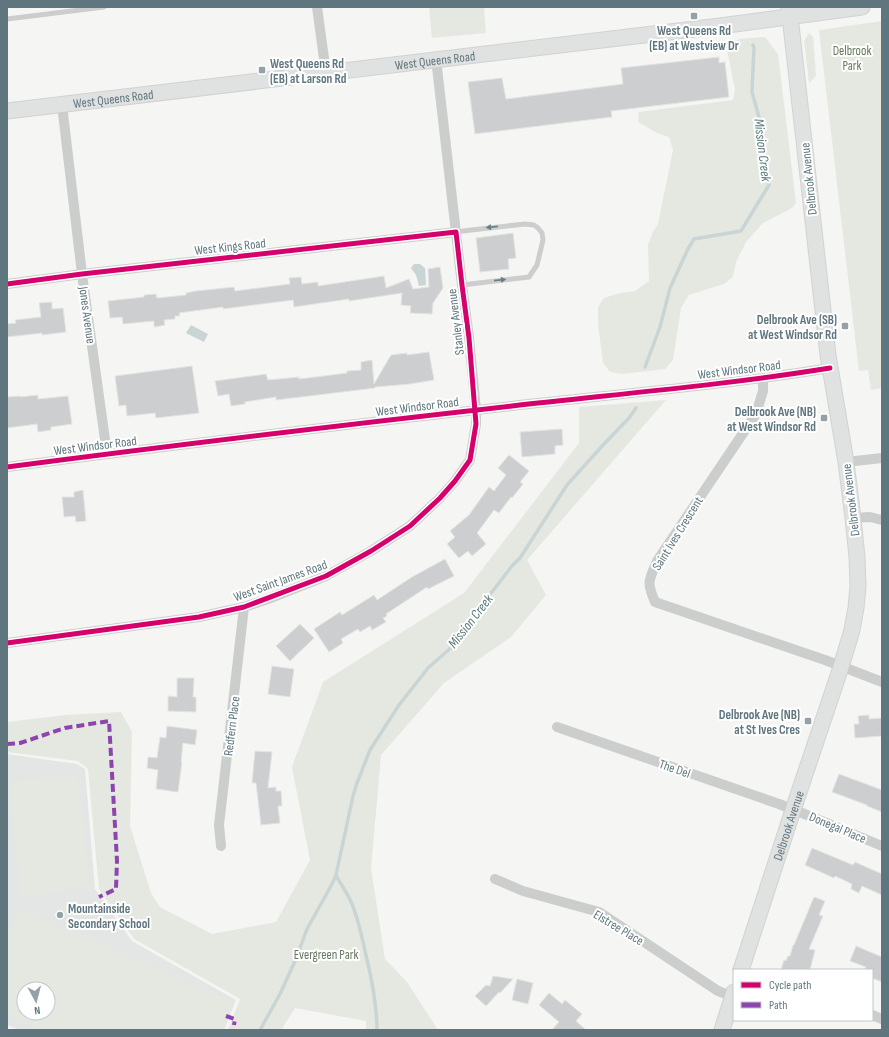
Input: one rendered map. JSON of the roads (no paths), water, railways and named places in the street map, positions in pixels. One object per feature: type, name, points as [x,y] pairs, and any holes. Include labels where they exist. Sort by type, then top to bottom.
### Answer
[{"type":"street","points":[[317,7],[326,73]]},
{"type":"street","name":"West Queens Road","points":[[7,111],[720,26],[789,11],[862,7]]},
{"type":"street","name":"Delbrook Avenue","points":[[741,969],[841,667],[852,630],[858,586],[853,518],[846,462],[830,368],[789,11]]},
{"type":"street","name":"Stanley Avenue","points":[[436,59],[476,410]]},
{"type":"street","name":"Jones Avenue","points":[[62,105],[82,274],[107,454]]},
{"type":"street","name":"West Kings Road","points":[[7,284],[82,274],[456,232]]},
{"type":"street","name":"West Windsor Road","points":[[7,467],[476,410],[763,378],[830,368]]},
{"type":"street","name":"Saint Ives Crescent","points":[[763,378],[763,391],[756,414],[657,561],[648,582],[650,590],[655,602],[825,660],[841,667]]},
{"type":"street","name":"West Saint James Road","points":[[7,643],[199,617],[244,607],[326,576],[371,551],[410,526],[440,498],[455,481],[470,460],[476,424],[476,410]]},
{"type":"street","points":[[846,462],[882,458]]},
{"type":"street","points":[[853,518],[870,517],[882,520]]},
{"type":"street","name":"Redfern Place","points":[[221,846],[219,825],[244,607]]},
{"type":"street","points":[[841,667],[882,682]]},
{"type":"street","name":"The Del","points":[[557,727],[793,810]]},
{"type":"street","name":"Donegal Place","points":[[793,810],[882,846]]},
{"type":"street","name":"Elstree Place","points":[[495,879],[523,891],[599,912],[718,991],[733,995]]},
{"type":"street","points":[[722,1030],[733,998]]},
{"type":"lane","points":[[7,19],[104,7]]},
{"type":"lane","points":[[456,232],[525,224],[534,225],[542,233],[538,265],[529,276],[462,285]]},
{"type":"waterway","name":"Mission Creek","points":[[645,367],[660,327],[670,288],[694,239],[741,231],[769,185],[762,128],[752,92],[753,45]]},
{"type":"waterway","name":"Mission Creek","points":[[260,1030],[280,994],[296,959],[307,929],[336,875],[353,796],[370,750],[399,705],[428,668],[454,645],[478,610],[520,558],[567,485],[629,418],[636,408]]},
{"type":"waterway","points":[[336,875],[350,900],[358,923],[374,992],[377,1030]]},
{"type":"place","name":"West Queens Rd (EB) at Westview Dr","points":[[694,16]]},
{"type":"place","name":"West Queens Rd (EB) at Larson Rd","points":[[262,70]]},
{"type":"place","name":"Delbrook Ave (SB) at West Windsor Rd","points":[[845,326]]},
{"type":"place","name":"Delbrook Ave (NB) at West Windsor Rd","points":[[824,418]]},
{"type":"place","name":"Delbrook Ave (NB) at St Ives Cres","points":[[808,721]]},
{"type":"place","name":"Mountainside Secondary School","points":[[60,915]]},
{"type":"park label","name":"Delbrook Park","points":[[852,58]]},
{"type":"park label","name":"Evergreen Park","points":[[326,954]]}]
